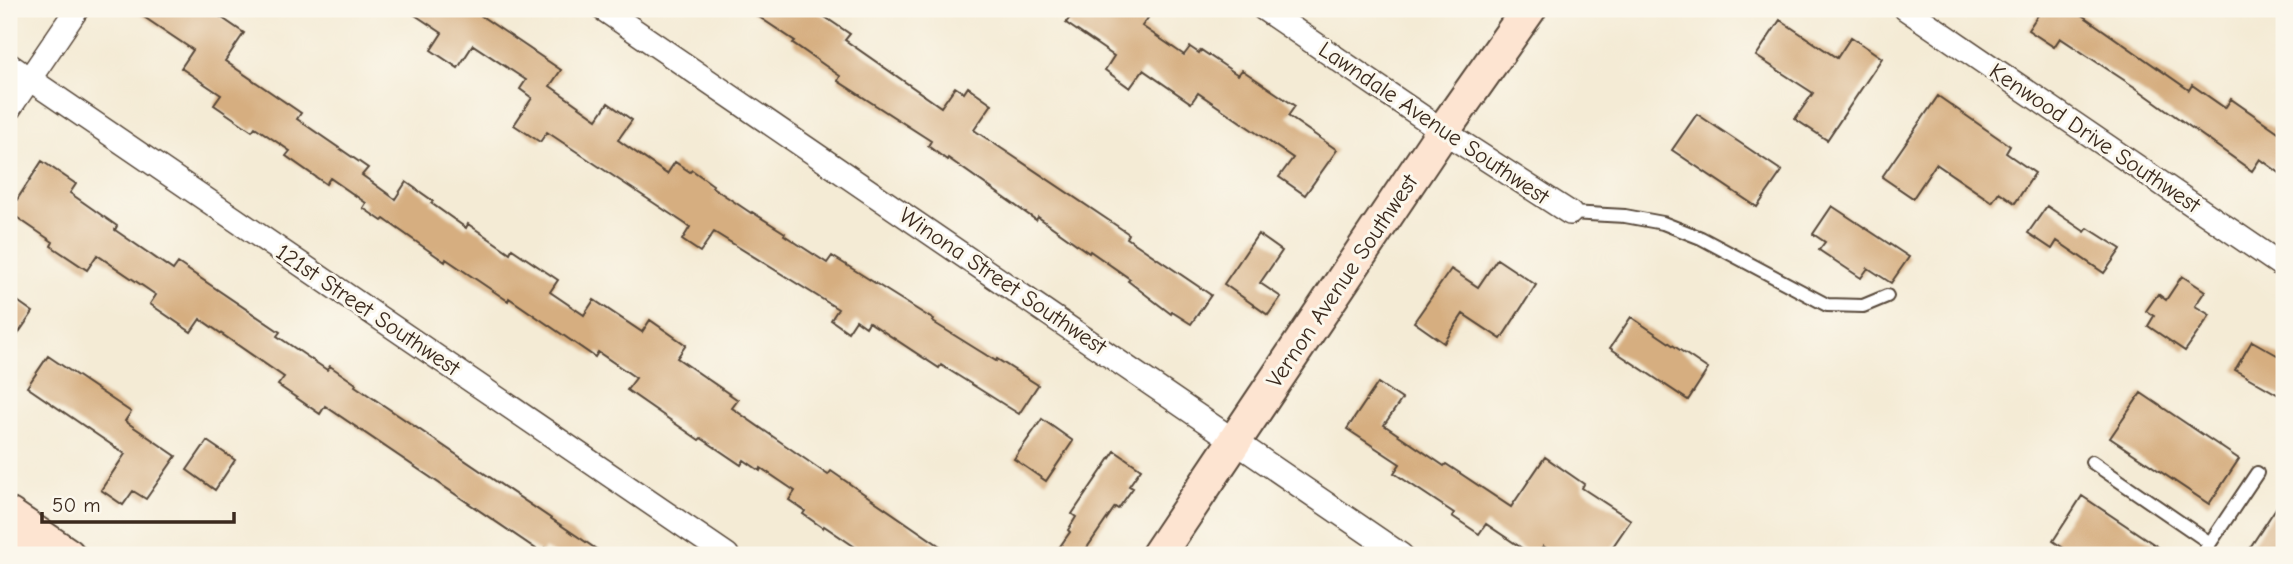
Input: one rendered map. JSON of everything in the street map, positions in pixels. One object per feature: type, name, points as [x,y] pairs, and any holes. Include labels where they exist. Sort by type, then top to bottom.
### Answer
[{"type":"street","points":[[9,109],[76,9]]},
{"type":"street","name":"Winona Street Southwest","points":[[603,9],[1401,555]]},
{"type":"street","name":"Lawndale Avenue Southwest","points":[[1264,9],[1443,131],[1570,213]]},
{"type":"street","name":"Vernon Avenue Southwest","points":[[1158,555],[1443,131],[1529,9]]},
{"type":"street","name":"Kenwood Drive Southwest","points":[[1906,9],[2284,267]]},
{"type":"street","name":"121st Street Southwest","points":[[9,65],[727,555]]},
{"type":"street","points":[[9,515],[68,555]]},
{"type":"street","points":[[9,550],[17,555]]},
{"type":"lane","points":[[1570,213],[1625,216],[1663,222],[1827,305],[1863,306],[1887,296]]},
{"type":"lane","points":[[2092,462],[2210,543]]},
{"type":"lane","points":[[2202,555],[2257,472]]},
{"type":"building","points":[[132,9],[209,9],[244,33],[225,61],[301,113],[297,119],[368,168],[362,175],[395,199],[406,182],[466,228],[468,224],[510,253],[512,249],[558,280],[550,292],[584,315],[594,300],[642,332],[650,320],[686,345],[677,358],[738,400],[732,408],[828,475],[831,471],[953,555],[867,555],[824,526],[823,528],[789,500],[795,491],[761,468],[760,471],[744,460],[741,465],[701,438],[699,440],[627,390],[636,378],[598,352],[595,357],[509,298],[508,301],[446,259],[445,262],[384,219],[382,221],[363,208],[366,203],[330,178],[326,184],[286,156],[290,151],[255,127],[252,131],[214,105],[221,95],[181,68],[193,50]]},
{"type":"building","points":[[406,9],[471,9],[561,70],[550,86],[597,119],[608,103],[632,120],[618,140],[667,174],[675,162],[690,172],[692,170],[713,185],[712,187],[827,263],[832,256],[934,320],[933,322],[1038,385],[1019,414],[941,365],[939,368],[869,322],[866,327],[856,320],[848,332],[831,320],[838,309],[714,232],[700,252],[682,240],[690,227],[547,132],[540,142],[514,125],[532,98],[520,89],[526,80],[473,45],[458,68],[431,50],[442,33]]},
{"type":"building","points":[[747,9],[813,9],[850,34],[845,40],[941,107],[955,87],[964,93],[968,87],[992,104],[974,130],[1129,234],[1127,238],[1211,295],[1191,324],[1172,312],[1171,314],[1128,281],[1130,279],[1090,251],[1089,253],[1038,217],[1036,220],[948,158],[947,160],[928,146],[931,141],[838,81],[840,76]]},
{"type":"building","points":[[1076,9],[1134,9],[1148,18],[1142,26],[1184,55],[1190,47],[1199,53],[1201,50],[1238,75],[1242,70],[1295,106],[1288,116],[1337,150],[1305,195],[1279,177],[1293,158],[1198,93],[1191,103],[1143,70],[1130,88],[1105,70],[1114,56],[1066,23]]},
{"type":"building","points":[[2042,9],[2073,9],[2189,90],[2192,85],[2225,108],[2231,99],[2284,136],[2284,176],[2260,159],[2252,171],[2136,88],[2060,38],[2054,47],[2028,30]]},
{"type":"building","points":[[1780,20],[1837,58],[1851,37],[1882,58],[1827,140],[1795,119],[1813,93],[1756,56]]},
{"type":"building","points":[[1938,96],[2010,146],[2006,153],[2035,173],[2015,203],[1999,192],[1992,202],[1936,164],[1913,198],[1882,177]]},
{"type":"building","points":[[1697,114],[1782,171],[1757,207],[1672,150]]},
{"type":"building","points":[[42,161],[76,184],[70,193],[117,226],[115,230],[173,270],[178,263],[280,332],[277,336],[327,370],[330,366],[356,384],[355,386],[605,555],[556,555],[545,548],[542,553],[325,406],[320,414],[278,385],[284,377],[200,319],[191,332],[150,304],[156,295],[97,255],[87,270],[51,246],[53,242],[9,212]]},
{"type":"building","points":[[1832,206],[1909,257],[1891,283],[1868,268],[1861,278],[1819,250],[1825,242],[1813,234]]},
{"type":"building","points":[[2047,206],[2085,232],[2088,228],[2121,249],[2104,273],[2057,241],[2052,249],[2028,233]]},
{"type":"building","points":[[1258,234],[1282,251],[1260,283],[1281,297],[1268,315],[1224,284]]},
{"type":"building","points":[[1497,259],[1536,285],[1501,339],[1463,314],[1444,343],[1414,322],[1451,269],[1478,287]]},
{"type":"building","points":[[2182,276],[2205,291],[2195,306],[2210,315],[2185,351],[2148,326],[2154,316],[2146,311],[2158,294],[2166,300]]},
{"type":"building","points":[[9,295],[33,312],[9,347]]},
{"type":"building","points":[[1631,317],[1708,369],[1688,400],[1610,348]]},
{"type":"building","points":[[2252,341],[2284,359],[2284,398],[2235,370]]},
{"type":"building","points":[[48,356],[131,412],[125,421],[176,456],[146,499],[133,491],[123,505],[101,490],[125,454],[27,387]]},
{"type":"building","points":[[1378,383],[1402,399],[1384,425],[1511,507],[1545,457],[1584,484],[1582,488],[1631,520],[1607,555],[1557,555],[1543,546],[1536,555],[1532,555],[1486,524],[1479,534],[1452,516],[1454,513],[1394,473],[1400,464],[1347,429]]},
{"type":"building","points":[[2141,393],[2239,459],[2209,504],[2110,438]]},
{"type":"building","points":[[1042,419],[1073,441],[1046,481],[1014,459]]},
{"type":"building","points":[[207,441],[235,460],[215,490],[187,470]]},
{"type":"building","points":[[1115,451],[1141,469],[1129,486],[1133,488],[1118,509],[1115,507],[1082,555],[1054,555],[1070,532],[1068,530],[1076,517],[1072,514]]},
{"type":"building","points":[[2082,496],[2170,555],[2074,555],[2053,541]]},
{"type":"building","points":[[2284,496],[2284,555],[2245,555]]}]
